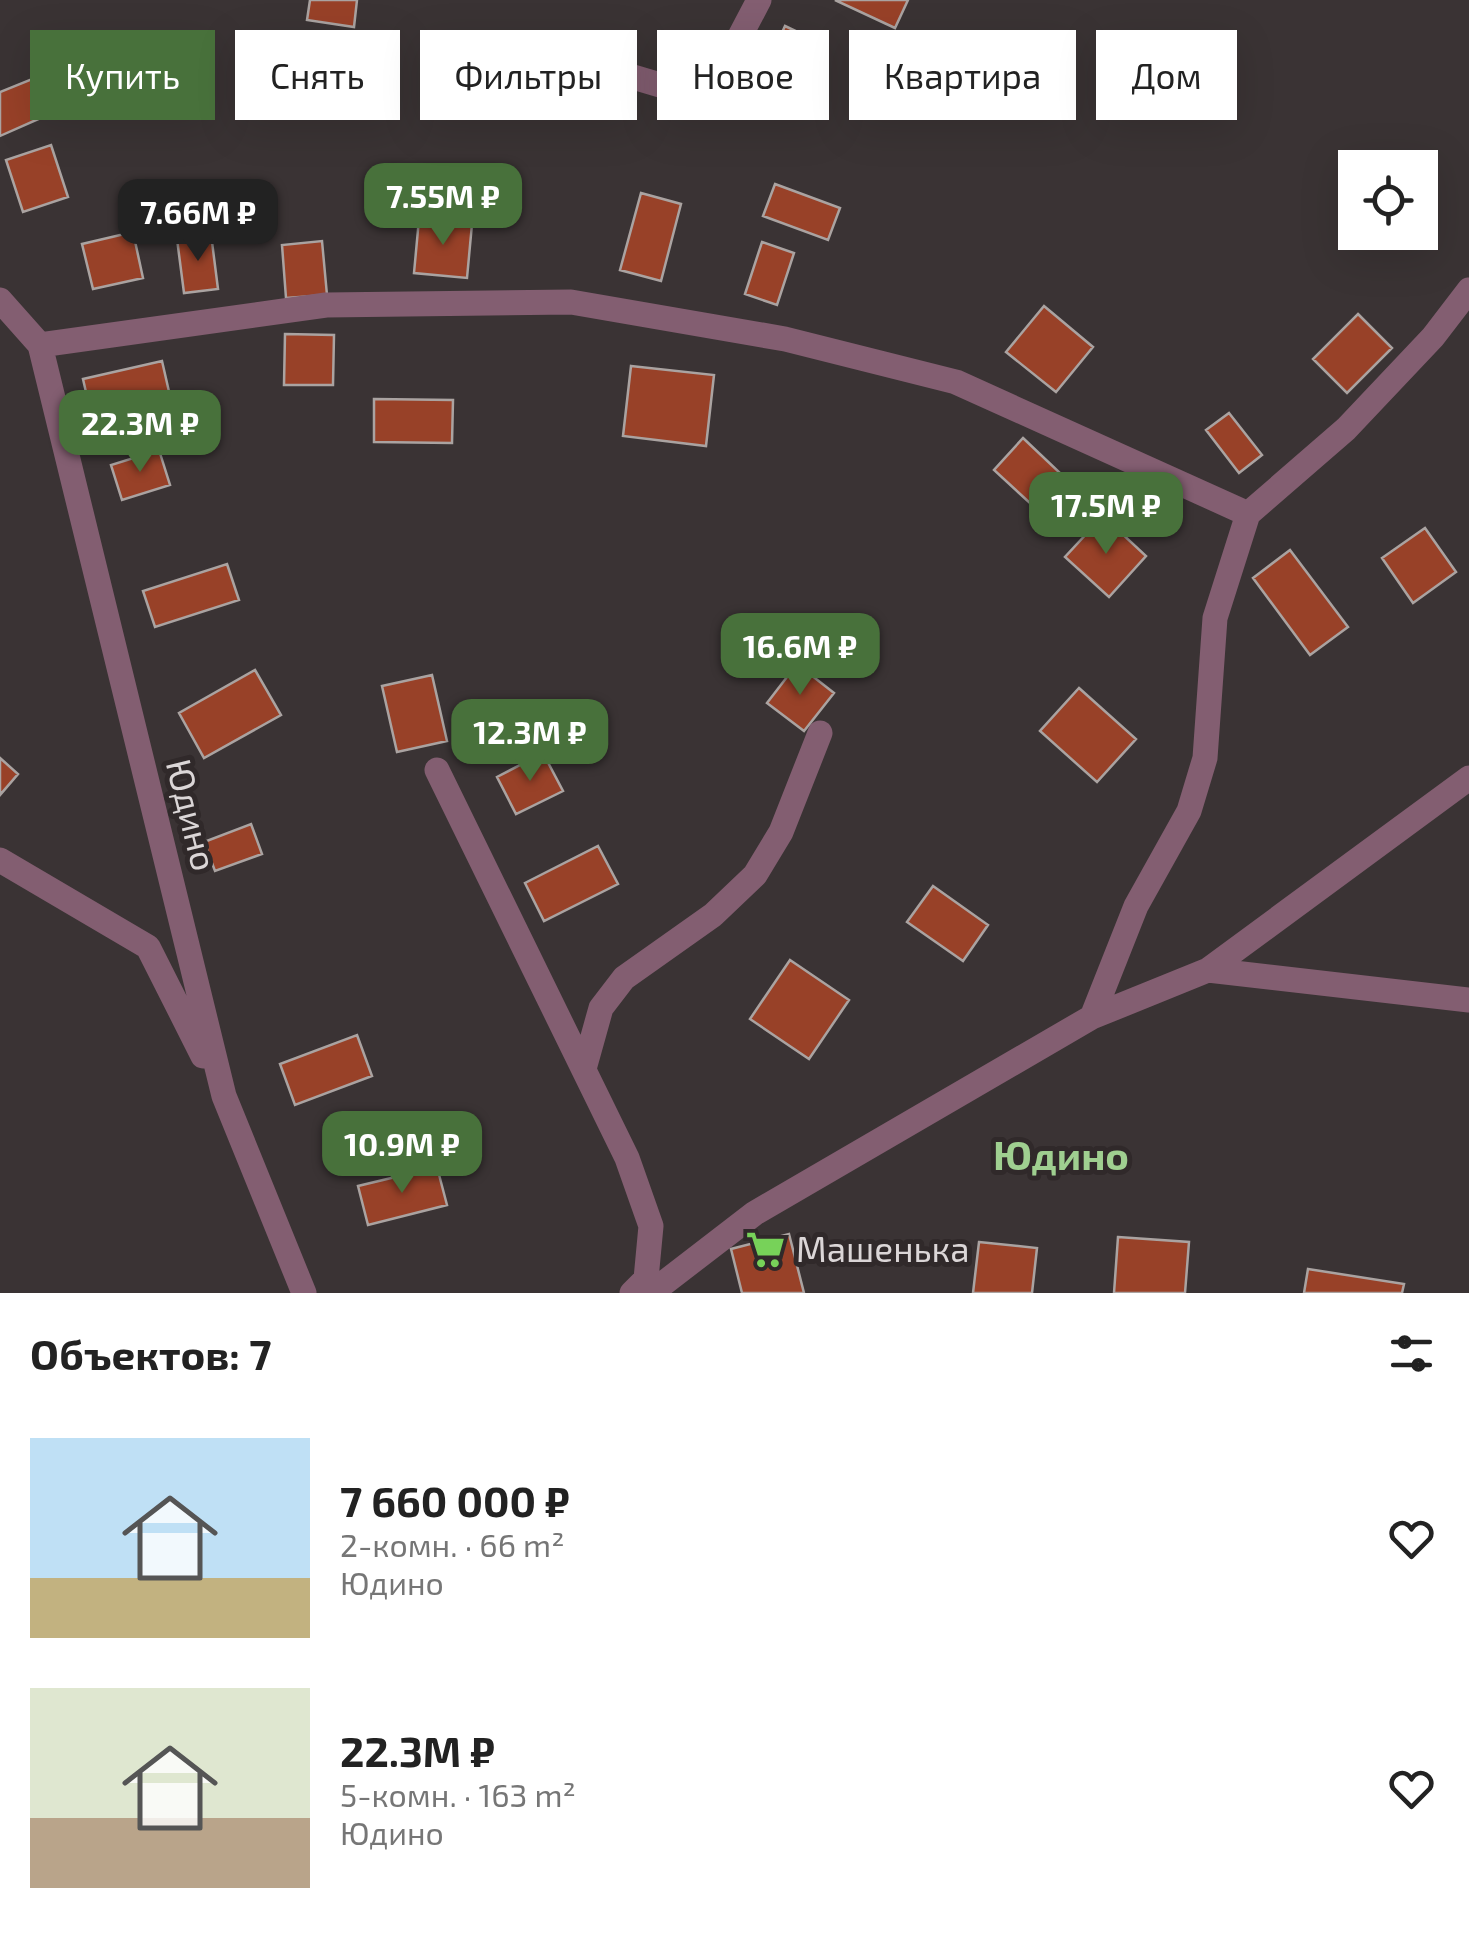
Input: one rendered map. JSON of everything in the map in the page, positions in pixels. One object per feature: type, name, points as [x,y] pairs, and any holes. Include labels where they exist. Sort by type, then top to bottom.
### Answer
[{"type":"street","points":[[637,78],[707,99],[760,0]]},
{"type":"street","points":[[1092,1016],[1136,906],[1189,811],[1205,758],[1215,618],[1248,514],[1346,430],[1433,337],[1469,290]]},
{"type":"street","points":[[0,300],[40,345],[326,305],[570,302],[785,339],[956,382],[1248,514]]},
{"type":"street","name":"Юдино","points":[[40,345],[224,1096],[304,1293]]},
{"type":"street","points":[[584,1069],[601,1008],[624,978],[714,916],[754,875],[802,788],[820,733]]},
{"type":"street","points":[[437,770],[627,1158],[651,1226],[646,1279],[632,1293]]},
{"type":"street","points":[[651,1293],[755,1213],[1092,1016],[1208,970],[1469,778]]},
{"type":"street","points":[[0,860],[148,947],[224,1096]]},
{"type":"street","points":[[1208,970],[1469,1000]]},
{"type":"building","points":[[310,0],[357,0],[354,27],[307,20]]},
{"type":"building","points":[[835,0],[908,0],[895,28]]},
{"type":"building","points":[[30,80],[30,120],[36,120],[0,136],[0,92]]},
{"type":"building","points":[[51,145],[68,197],[23,212],[6,160]]},
{"type":"building","points":[[775,184],[840,208],[828,240],[763,216]]},
{"type":"building","points":[[641,193],[681,204],[661,281],[620,270]]},
{"type":"building","points":[[419,219],[472,224],[467,278],[414,273]]},
{"type":"building","points":[[133,232],[143,278],[93,289],[82,244]]},
{"type":"building","points":[[211,234],[218,289],[184,293],[177,239]]},
{"type":"building","points":[[322,241],[327,295],[286,298],[282,245]]},
{"type":"building","points":[[762,242],[794,253],[777,305],[745,294]]},
{"type":"building","points":[[1044,306],[1093,347],[1056,392],[1006,352]]},
{"type":"building","points":[[1358,314],[1392,348],[1347,393],[1313,359]]},
{"type":"building","points":[[285,334],[334,335],[333,385],[284,385]]},
{"type":"building","points":[[162,361],[170,396],[91,414],[83,379]]},
{"type":"building","points":[[631,366],[714,375],[706,446],[623,436]]},
{"type":"building","points":[[374,399],[453,400],[452,443],[374,442]]},
{"type":"building","points":[[1229,413],[1262,455],[1239,473],[1206,430]]},
{"type":"building","points":[[1023,438],[1060,473],[1031,504],[994,470]]},
{"type":"building","points":[[159,450],[170,485],[122,500],[111,465]]},
{"type":"building","points":[[1103,516],[1146,556],[1109,597],[1065,557]]},
{"type":"building","points":[[1425,528],[1456,572],[1413,603],[1382,558]]},
{"type":"building","points":[[1290,550],[1348,627],[1310,655],[1253,578]]},
{"type":"building","points":[[227,564],[239,600],[155,627],[143,591]]},
{"type":"building","points":[[797,664],[834,693],[804,731],[767,703]]},
{"type":"building","points":[[255,670],[281,715],[204,758],[179,713]]},
{"type":"building","points":[[432,675],[447,741],[397,752],[382,686]]},
{"type":"building","points":[[1079,688],[1136,739],[1097,782],[1040,731]]},
{"type":"building","points":[[543,753],[563,791],[516,814],[497,777]]},
{"type":"building","points":[[0,758],[18,774],[0,795]]},
{"type":"building","points":[[251,824],[262,854],[215,871],[204,842]]},
{"type":"building","points":[[598,846],[618,884],[544,921],[525,883]]},
{"type":"building","points":[[933,886],[988,925],[963,961],[907,922]]},
{"type":"building","points":[[790,960],[849,1000],[809,1059],[750,1019]]},
{"type":"building","points":[[357,1035],[372,1076],[295,1105],[280,1064]]},
{"type":"building","points":[[437,1167],[447,1205],[368,1225],[358,1186]]},
{"type":"building","points":[[789,1234],[804,1293],[742,1293],[731,1249]]},
{"type":"building","points":[[1118,1237],[1189,1242],[1185,1293],[1114,1293]]},
{"type":"building","points":[[979,1242],[1037,1248],[1032,1293],[973,1293]]},
{"type":"building","points":[[1308,1269],[1404,1284],[1402,1293],[1304,1293]]},
{"type":"place","name":"Машенька","points":[[766,1250]]},
{"type":"district","name":"Юдино","points":[[1061,1156]]}]
